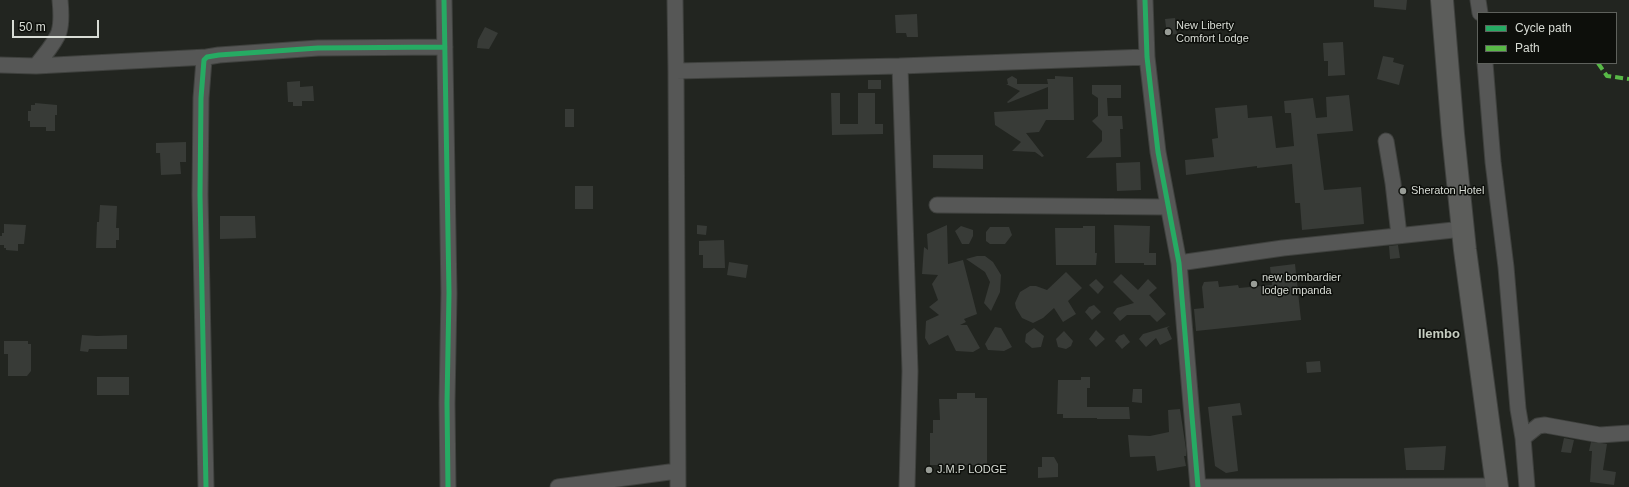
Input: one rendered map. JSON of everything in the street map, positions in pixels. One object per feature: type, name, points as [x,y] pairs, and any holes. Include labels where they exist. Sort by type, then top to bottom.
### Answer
[{"type":"highway","points":[[1442,0],[1453,134],[1463,229],[1497,487]]},
{"type":"street","points":[[36,66],[59,32],[61,17],[60,0]]},
{"type":"street","points":[[444,0],[449,293],[447,403],[448,487]]},
{"type":"street","points":[[675,0],[678,487]]},
{"type":"street","points":[[1144,0],[1147,57],[1158,152],[1167,207],[1179,264],[1200,487],[1497,487]]},
{"type":"street","points":[[1478,0],[1480,12]]},
{"type":"street","points":[[0,65],[36,66],[207,57],[318,48],[445,47]]},
{"type":"street","points":[[206,487],[200,166],[203,63],[207,57]]},
{"type":"street","points":[[676,71],[900,66],[1147,57]]},
{"type":"street","points":[[1485,64],[1518,409],[1523,438],[1527,487]]},
{"type":"street","points":[[900,66],[910,371],[907,487]]},
{"type":"street","points":[[1386,142],[1393,183],[1399,235]]},
{"type":"street","points":[[937,205],[1167,207]]},
{"type":"street","points":[[1179,264],[1276,249],[1463,229]]},
{"type":"street","points":[[1523,438],[1538,426],[1545,425],[1558,426],[1588,434],[1613,435],[1629,432]]},
{"type":"street","points":[[558,487],[678,470]]},
{"type":"building","points":[[1374,0],[1407,0],[1406,10],[1374,7]]},
{"type":"building","points":[[917,14],[918,37],[907,37],[906,33],[896,33],[895,15]]},
{"type":"building","points":[[1175,18],[1177,34],[1167,35],[1165,19]]},
{"type":"building","points":[[485,27],[498,33],[489,49],[477,48],[478,40]]},
{"type":"building","points":[[1343,42],[1345,75],[1328,76],[1328,61],[1324,61],[1323,43]]},
{"type":"building","points":[[1383,56],[1394,58],[1393,62],[1404,65],[1399,85],[1377,79]]},
{"type":"building","points":[[1012,76],[1017,79],[1017,84],[1048,84],[1047,79],[1055,79],[1055,76],[1073,77],[1074,120],[1046,120],[1039,132],[1026,133],[1044,156],[1042,157],[1035,152],[1012,151],[1021,142],[995,125],[994,112],[1048,109],[1048,87],[1008,103],[1007,102],[1020,91],[1006,84],[1008,84],[1007,79]]},
{"type":"building","points":[[868,80],[881,80],[881,89],[868,89]]},
{"type":"building","points":[[300,81],[300,87],[313,86],[314,101],[302,101],[302,106],[293,106],[293,102],[288,102],[287,82]]},
{"type":"building","points":[[1092,85],[1121,85],[1121,98],[1107,98],[1108,116],[1122,116],[1123,129],[1120,129],[1121,157],[1086,158],[1102,141],[1102,131],[1092,121],[1098,116],[1098,98],[1092,94]]},
{"type":"building","points":[[831,93],[840,93],[840,124],[858,124],[858,93],[875,93],[875,124],[883,124],[883,134],[832,135]]},
{"type":"building","points":[[1349,95],[1353,131],[1317,134],[1324,190],[1361,187],[1364,224],[1302,230],[1300,203],[1295,203],[1292,164],[1257,168],[1257,166],[1186,175],[1185,160],[1214,157],[1212,139],[1218,138],[1215,108],[1247,105],[1248,118],[1272,116],[1276,148],[1294,146],[1291,113],[1285,113],[1284,101],[1313,98],[1316,118],[1327,117],[1326,97]]},
{"type":"building","points":[[35,103],[57,105],[57,115],[55,115],[55,131],[46,131],[46,127],[30,127],[30,121],[28,121],[28,111],[31,111],[31,105],[35,105]]},
{"type":"building","points":[[565,109],[574,109],[574,127],[565,127]]},
{"type":"building","points":[[186,142],[186,162],[180,162],[181,174],[161,175],[160,153],[156,153],[156,143]]},
{"type":"building","points":[[933,155],[983,155],[983,169],[933,168]]},
{"type":"building","points":[[1140,162],[1141,190],[1117,191],[1116,163]]},
{"type":"building","points":[[575,186],[593,186],[593,209],[575,209]]},
{"type":"building","points":[[100,205],[117,206],[116,228],[119,228],[119,240],[116,240],[116,248],[96,248],[97,222],[99,222]]},
{"type":"building","points":[[220,216],[255,216],[256,238],[220,239]]},
{"type":"building","points":[[4,224],[26,225],[24,244],[18,244],[18,251],[6,250],[4,245],[0,245],[0,236],[4,233]]},
{"type":"building","points":[[697,225],[707,226],[706,235],[697,234]]},
{"type":"building","points":[[947,225],[948,264],[963,260],[977,314],[964,319],[966,322],[960,325],[967,325],[980,348],[973,352],[956,351],[948,335],[929,345],[925,338],[926,321],[939,315],[929,307],[938,300],[932,284],[938,275],[922,274],[924,247],[928,250],[927,234]]},
{"type":"building","points":[[1114,225],[1150,226],[1149,253],[1156,253],[1156,265],[1144,265],[1144,263],[1115,263]]},
{"type":"building","points":[[961,226],[973,230],[973,236],[969,244],[962,244],[955,231]]},
{"type":"building","points":[[1083,226],[1095,226],[1095,253],[1097,253],[1096,265],[1056,265],[1055,228],[1083,228]]},
{"type":"building","points":[[990,227],[1009,227],[1012,235],[1005,244],[990,244],[986,241],[986,232]]},
{"type":"building","points":[[724,240],[725,268],[703,268],[703,255],[699,255],[699,241]]},
{"type":"building","points":[[1398,245],[1400,258],[1390,259],[1389,246]]},
{"type":"building","points":[[977,256],[985,256],[993,262],[1001,275],[1000,292],[991,311],[984,303],[990,282],[985,272],[966,259]]},
{"type":"building","points":[[729,262],[748,265],[746,278],[727,275]]},
{"type":"building","points":[[1295,264],[1301,320],[1196,331],[1194,309],[1204,308],[1202,287],[1204,282],[1218,281],[1219,287],[1238,285],[1239,288],[1272,285],[1270,267]]},
{"type":"building","points":[[1066,272],[1082,288],[1068,301],[1076,314],[1063,322],[1054,308],[1043,318],[1033,323],[1022,318],[1016,308],[1015,303],[1020,292],[1030,286],[1036,286],[1047,290]]},
{"type":"building","points":[[1121,274],[1138,290],[1148,279],[1157,288],[1149,295],[1166,314],[1157,322],[1150,315],[1127,315],[1120,321],[1113,313],[1117,308],[1134,303],[1113,282]]},
{"type":"building","points":[[1096,279],[1104,287],[1098,294],[1089,285]]},
{"type":"building","points":[[1094,305],[1101,312],[1092,320],[1085,312],[1089,307]]},
{"type":"building","points":[[1170,326],[1167,328],[1172,339],[1160,345],[1156,338],[1146,347],[1139,339],[1143,334]]},
{"type":"building","points":[[995,327],[1001,328],[1012,347],[1004,351],[988,350],[985,344]]},
{"type":"building","points":[[1034,328],[1044,336],[1041,347],[1032,348],[1025,342],[1026,334]]},
{"type":"building","points":[[1096,330],[1105,339],[1096,347],[1089,339]]},
{"type":"building","points":[[1064,331],[1073,341],[1071,346],[1066,349],[1058,347],[1056,339]]},
{"type":"building","points":[[1124,334],[1130,342],[1122,349],[1115,341],[1119,336]]},
{"type":"building","points":[[82,335],[127,335],[127,349],[89,349],[88,352],[80,351]]},
{"type":"building","points":[[4,341],[28,341],[28,344],[31,344],[31,371],[27,376],[8,376],[8,354],[4,354]]},
{"type":"building","points":[[1320,361],[1321,372],[1307,373],[1306,362]]},
{"type":"building","points":[[97,377],[129,377],[129,395],[97,395]]},
{"type":"building","points":[[1081,377],[1090,377],[1090,388],[1087,388],[1087,407],[1129,407],[1130,419],[1063,418],[1063,414],[1057,414],[1058,380],[1081,380]]},
{"type":"building","points":[[1133,389],[1142,389],[1142,403],[1132,402]]},
{"type":"building","points":[[957,393],[975,393],[975,398],[987,398],[987,465],[930,465],[930,433],[933,433],[933,420],[940,420],[939,399],[957,399]]},
{"type":"building","points":[[1240,403],[1242,415],[1232,416],[1238,471],[1226,473],[1215,466],[1208,407]]},
{"type":"building","points":[[1180,409],[1186,449],[1186,456],[1184,456],[1186,466],[1157,471],[1155,456],[1130,457],[1128,435],[1150,436],[1169,432],[1168,410]]},
{"type":"building","points":[[1564,438],[1574,440],[1571,453],[1561,452]]},
{"type":"building","points":[[1591,442],[1607,444],[1603,470],[1616,472],[1614,485],[1590,482],[1592,451],[1589,451]]},
{"type":"building","points":[[1446,446],[1444,470],[1406,470],[1404,448]]},
{"type":"building","points":[[1042,457],[1054,457],[1058,464],[1058,477],[1038,478],[1038,467],[1042,467]]},
{"type":"marked path","points":[[1599,64],[1607,76],[1629,79]]},
{"type":"cycle path","points":[[444,0],[449,293],[447,403],[448,487]]},
{"type":"cycle path","points":[[1145,0],[1147,57],[1158,152],[1179,263],[1198,487]]},
{"type":"cycle path","points":[[206,487],[200,195],[201,98],[204,60],[207,57],[219,55],[318,48],[445,47]]},
{"type":"place","name":"New Liberty Comfort Lodge","points":[[1168,32]]},
{"type":"place","name":"Sheraton Hotel","points":[[1403,191]]},
{"type":"place","name":"new bombardier lodge mpanda","points":[[1254,284]]},
{"type":"place","name":"J.M.P LODGE","points":[[929,470]]},
{"type":"district","name":"Ilembo","points":[[1439,334]]}]
